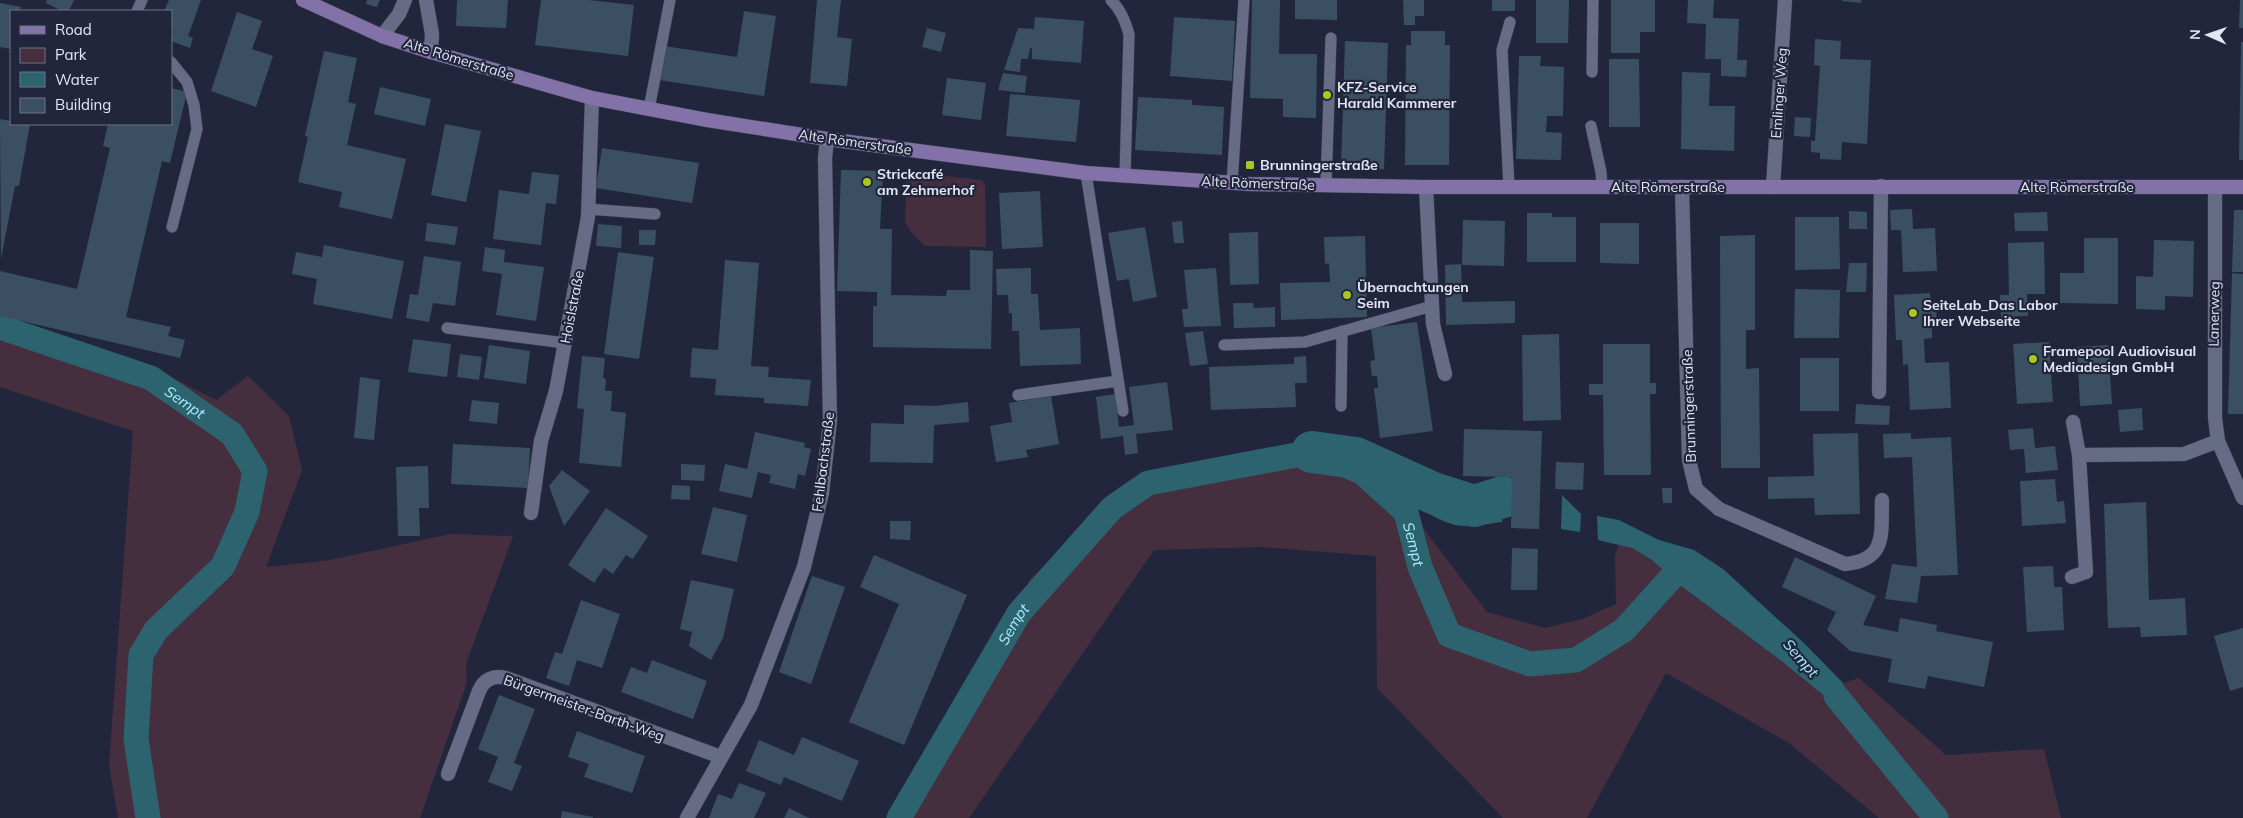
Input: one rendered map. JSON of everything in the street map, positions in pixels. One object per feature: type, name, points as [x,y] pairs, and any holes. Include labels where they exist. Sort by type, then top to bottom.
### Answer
[{"type":"main road","name":"Alte Römerstraße","points":[[303,0],[382,36],[592,98],[827,139],[1086,173],[1232,183],[1426,187],[2243,187]]},
{"type":"street","points":[[382,36],[399,14],[405,0]]},
{"type":"street","points":[[426,0],[432,34],[431,52]]},
{"type":"street","name":"Emlinger Weg","points":[[1773,187],[1785,0]]},
{"type":"street","name":"Hoislstraße","points":[[531,514],[541,441],[556,391],[588,210],[592,98]]},
{"type":"street","name":"Fehlbachstraße","points":[[688,818],[751,705],[804,567],[822,493],[830,420],[825,158],[827,139]]},
{"type":"street","points":[[1879,392],[1881,186]]},
{"type":"street","points":[[1426,187],[1433,324],[1445,374]]},
{"type":"street","name":"Brunningerstraße","points":[[1682,187],[1689,460],[1696,489],[1719,509],[1845,564],[1857,563],[1870,558],[1879,547],[1882,500]]},
{"type":"street","name":"Lanerweg","points":[[2215,188],[2214,382],[2218,440],[2243,498]]},
{"type":"street","points":[[2072,577],[2086,572],[2079,456],[2073,422]]},
{"type":"street","points":[[2079,456],[2184,454],[2218,440]]},
{"type":"street","name":"Bürgermeister-Barth-Weg","points":[[448,774],[478,690],[490,678],[500,676],[721,757]]},
{"type":"lane","points":[[649,109],[670,0]]},
{"type":"lane","points":[[1111,0],[1118,6],[1126,22],[1129,34],[1124,176]]},
{"type":"lane","points":[[1232,183],[1244,0]]},
{"type":"lane","points":[[1592,72],[1593,0]]},
{"type":"lane","points":[[1509,187],[1502,50],[1510,22]]},
{"type":"lane","points":[[1326,185],[1331,38]]},
{"type":"lane","points":[[172,63],[187,82],[194,105],[197,129],[172,227]]},
{"type":"lane","points":[[1591,126],[1601,172],[1602,187]]},
{"type":"lane","points":[[1086,173],[1123,411]]},
{"type":"lane","points":[[588,210],[655,214]]},
{"type":"lane","points":[[1224,345],[1305,342],[1432,306]]},
{"type":"lane","points":[[447,328],[565,343]]},
{"type":"lane","points":[[1341,406],[1342,331]]},
{"type":"lane","points":[[1018,395],[1118,380]]},
{"type":"green space","points":[[907,172],[981,180],[985,184],[986,247],[925,246],[911,232],[905,222]]},
{"type":"green space","points":[[0,319],[149,366],[216,400],[248,376],[289,416],[302,470],[266,567],[330,560],[450,534],[513,536],[466,664],[467,682],[420,818],[118,818],[109,766],[133,431],[0,387]]},
{"type":"green space","points":[[1309,444],[1366,448],[1417,520],[1487,612],[1545,628],[1582,619],[1616,604],[1615,555],[1619,545],[1632,548],[1652,560],[1676,582],[1784,663],[1843,683],[1859,678],[1946,755],[2044,749],[2061,818],[1879,818],[1789,743],[1666,673],[1587,818],[1503,818],[1377,688],[1376,556],[1262,547],[1154,550],[969,818],[910,818],[981,697],[1030,579],[1112,502]]},
{"type":"water","points":[[1390,461],[1423,477],[1449,486],[1470,486],[1503,479],[1502,522],[1461,526],[1430,514],[1419,507],[1366,462]]},
{"type":"water","points":[[1562,495],[1581,514],[1580,532],[1561,529]]},
{"type":"water","points":[[1597,516],[1619,520],[1659,540],[1694,550],[1723,569],[1805,644],[1843,683],[1857,722],[1784,663],[1676,582],[1652,560],[1632,548],[1598,540]]},
{"type":"building","points":[[47,0],[74,0],[69,10],[60,10],[46,3]]},
{"type":"building","points":[[169,0],[201,0],[188,36],[193,38],[190,48],[172,41],[172,10],[164,10]]},
{"type":"building","points":[[367,0],[380,0],[377,7],[366,4]]},
{"type":"building","points":[[457,0],[508,0],[506,28],[456,26]]},
{"type":"building","points":[[541,0],[589,0],[634,5],[628,56],[535,45]]},
{"type":"building","points":[[817,0],[841,0],[837,37],[852,39],[847,86],[810,83]]},
{"type":"building","points":[[1252,0],[1280,0],[1279,54],[1317,54],[1316,118],[1283,117],[1283,99],[1250,98]]},
{"type":"building","points":[[1295,0],[1337,0],[1337,20],[1295,19]]},
{"type":"building","points":[[1403,0],[1424,0],[1424,16],[1415,16],[1415,25],[1404,25]]},
{"type":"building","points":[[1492,0],[1515,0],[1515,11],[1492,11]]},
{"type":"building","points":[[1536,0],[1569,0],[1568,43],[1536,43]]},
{"type":"building","points":[[1611,0],[1655,0],[1655,32],[1640,32],[1640,53],[1611,53]]},
{"type":"building","points":[[1688,0],[1714,0],[1713,18],[1739,19],[1737,60],[1747,60],[1746,77],[1721,76],[1721,59],[1705,59],[1706,24],[1687,23]]},
{"type":"building","points":[[1861,0],[1861,3],[1842,1]]},
{"type":"building","points":[[2240,0],[2243,0],[2243,28],[2239,28]]},
{"type":"building","points":[[0,3],[21,7],[20,10],[10,10],[10,49],[0,47]]},
{"type":"building","points":[[744,11],[776,16],[764,96],[659,80],[664,46],[737,57]]},
{"type":"building","points":[[237,12],[262,21],[252,49],[273,56],[256,107],[211,91]]},
{"type":"building","points":[[1035,17],[1084,21],[1081,63],[1032,59],[1032,48],[1030,48],[1028,59],[1021,59],[1020,72],[1004,70],[1018,28],[1034,29]]},
{"type":"building","points":[[1174,17],[1235,21],[1232,81],[1170,76]]},
{"type":"building","points":[[927,28],[946,33],[941,52],[922,47]]},
{"type":"building","points":[[1411,31],[1445,31],[1445,45],[1450,45],[1449,165],[1405,165],[1406,45],[1411,45]]},
{"type":"building","points":[[1815,39],[1841,41],[1840,59],[1871,60],[1867,144],[1842,142],[1841,160],[1820,159],[1820,153],[1811,152],[1811,141],[1815,141],[1820,66],[1814,65]]},
{"type":"building","points":[[1345,41],[1388,43],[1384,169],[1341,168]]},
{"type":"building","points":[[2241,42],[2243,42],[2243,160],[2239,160]]},
{"type":"building","points":[[324,51],[357,58],[348,102],[356,104],[347,145],[406,159],[392,219],[339,207],[342,192],[298,182],[308,137],[305,136]]},
{"type":"building","points":[[1519,56],[1541,56],[1540,66],[1564,67],[1563,116],[1547,116],[1546,132],[1562,133],[1561,160],[1516,159]]},
{"type":"building","points":[[1609,59],[1639,59],[1640,127],[1609,127]]},
{"type":"building","points":[[1682,72],[1710,73],[1709,106],[1735,106],[1734,151],[1681,149]]},
{"type":"building","points":[[1003,73],[1027,76],[1025,93],[998,90]]},
{"type":"building","points":[[947,78],[986,83],[981,120],[942,115]]},
{"type":"building","points":[[380,87],[431,99],[425,126],[374,114]]},
{"type":"building","points":[[172,88],[187,92],[170,163],[162,161],[126,317],[171,327],[168,336],[185,340],[180,358],[0,316],[0,271],[77,289],[110,148],[103,146],[108,125],[172,125]]},
{"type":"building","points":[[1010,94],[1080,100],[1076,142],[1006,136]]},
{"type":"building","points":[[1138,97],[1192,100],[1192,105],[1224,107],[1222,155],[1135,150]]},
{"type":"building","points":[[1795,117],[1811,118],[1810,137],[1794,136]]},
{"type":"building","points":[[0,119],[10,121],[10,125],[30,125],[19,186],[15,186],[1,259]]},
{"type":"building","points":[[445,124],[481,131],[466,202],[431,195]]},
{"type":"building","points":[[602,148],[699,163],[692,203],[596,188]]},
{"type":"building","points":[[841,170],[883,171],[880,229],[892,229],[891,295],[946,296],[947,290],[970,290],[970,250],[993,251],[991,349],[873,347],[873,306],[877,306],[877,292],[837,291]]},
{"type":"building","points":[[532,172],[559,175],[556,204],[546,203],[541,245],[493,239],[499,190],[529,194]]},
{"type":"building","points":[[1040,191],[1043,247],[1002,249],[999,193]]},
{"type":"building","points":[[1912,209],[1913,229],[1935,228],[1937,271],[1903,272],[1901,230],[1891,230],[1890,210]]},
{"type":"building","points":[[2234,210],[2243,210],[2243,272],[2232,272]]},
{"type":"building","points":[[1849,211],[1867,212],[1867,229],[1849,229]]},
{"type":"building","points":[[2047,212],[2048,231],[2015,231],[2014,213]]},
{"type":"building","points":[[1527,213],[1552,213],[1552,217],[1576,217],[1576,262],[1527,262]]},
{"type":"building","points":[[1795,217],[1839,217],[1840,269],[1795,270]]},
{"type":"building","points":[[1463,220],[1505,221],[1504,266],[1462,265]]},
{"type":"building","points":[[1182,221],[1184,243],[1174,243],[1172,222]]},
{"type":"building","points":[[427,223],[458,227],[455,245],[425,241]]},
{"type":"building","points":[[1600,223],[1639,223],[1639,264],[1600,263]]},
{"type":"building","points":[[598,224],[622,226],[621,248],[596,246]]},
{"type":"building","points":[[1145,227],[1157,297],[1133,302],[1129,279],[1117,281],[1108,233]]},
{"type":"building","points":[[639,230],[656,230],[655,245],[639,245]]},
{"type":"building","points":[[1258,232],[1259,284],[1230,285],[1229,233]]},
{"type":"building","points":[[1755,235],[1755,330],[1746,330],[1746,369],[1759,368],[1760,468],[1721,468],[1720,236]]},
{"type":"building","points":[[1365,236],[1367,317],[1281,320],[1280,283],[1330,282],[1329,263],[1325,264],[1324,237]]},
{"type":"building","points":[[2084,238],[2118,238],[2118,304],[2060,303],[2060,273],[2084,273]]},
{"type":"building","points":[[2154,240],[2194,241],[2193,297],[2165,296],[2165,310],[2136,309],[2136,276],[2153,277]]},
{"type":"building","points":[[2044,242],[2045,294],[2027,294],[2028,316],[2001,317],[2000,295],[2009,295],[2008,243]]},
{"type":"building","points":[[324,245],[404,261],[392,319],[313,304],[317,279],[292,274],[296,252],[322,257]]},
{"type":"building","points":[[485,247],[505,250],[504,262],[544,267],[536,321],[496,315],[502,274],[482,271]]},
{"type":"building","points":[[618,252],[654,257],[639,359],[604,354]]},
{"type":"building","points":[[424,256],[461,262],[455,306],[433,303],[429,322],[406,318],[410,294],[418,295]]},
{"type":"building","points":[[725,260],[759,263],[751,366],[769,367],[768,377],[811,380],[808,406],[764,403],[764,398],[715,395],[716,379],[690,377],[692,348],[718,350]]},
{"type":"building","points":[[1849,263],[1867,263],[1866,292],[1846,292]]},
{"type":"building","points":[[1461,264],[1462,302],[1515,301],[1515,323],[1446,325],[1445,265]]},
{"type":"building","points":[[1031,268],[1031,294],[1038,294],[1040,330],[1080,328],[1081,364],[1020,366],[1019,331],[1012,331],[1012,313],[1009,313],[1008,295],[997,295],[996,269]]},
{"type":"building","points":[[1216,268],[1221,326],[1184,327],[1182,309],[1188,309],[1184,270]]},
{"type":"building","points":[[2232,273],[2243,274],[2243,414],[2228,414]]},
{"type":"building","points":[[1795,289],[1840,290],[1839,338],[1794,338]]},
{"type":"building","points":[[1930,293],[1931,306],[1936,305],[1937,326],[1932,327],[1932,338],[1924,339],[1925,363],[1949,362],[1951,408],[1910,410],[1908,364],[1903,365],[1902,340],[1896,340],[1894,295]]},
{"type":"building","points":[[1233,303],[1253,303],[1254,308],[1275,307],[1275,327],[1234,328]]},
{"type":"building","points":[[1417,322],[1433,431],[1380,438],[1374,388],[1378,388],[1377,376],[1372,376],[1370,361],[1375,360],[1371,328]]},
{"type":"building","points":[[1203,331],[1208,364],[1190,366],[1185,333]]},
{"type":"building","points":[[1559,334],[1561,420],[1523,421],[1522,335]]},
{"type":"building","points":[[413,339],[451,344],[447,377],[408,372]]},
{"type":"building","points":[[2049,342],[2053,402],[2017,404],[2013,344]]},
{"type":"building","points":[[1603,344],[1650,344],[1650,383],[1656,383],[1656,394],[1650,394],[1651,475],[1604,475],[1603,395],[1589,395],[1589,384],[1603,384]]},
{"type":"building","points":[[489,345],[530,351],[526,384],[484,378]]},
{"type":"building","points":[[2108,345],[2112,404],[2080,406],[2077,347]]},
{"type":"building","points":[[460,354],[482,357],[479,380],[457,377]]},
{"type":"building","points":[[582,356],[605,358],[603,378],[606,379],[605,391],[612,391],[611,411],[626,413],[621,467],[579,463],[584,409],[577,408]]},
{"type":"building","points":[[1306,356],[1307,383],[1295,383],[1296,407],[1211,410],[1209,367],[1294,364],[1294,357]]},
{"type":"building","points":[[1800,358],[1839,358],[1839,411],[1800,411]]},
{"type":"building","points":[[360,377],[380,380],[374,440],[354,438]]},
{"type":"building","points":[[1167,382],[1173,430],[1136,434],[1138,453],[1125,455],[1123,436],[1101,439],[1096,397],[1115,394],[1119,427],[1134,425],[1129,387]]},
{"type":"building","points":[[1051,396],[1059,444],[1026,450],[1028,457],[996,462],[990,426],[1012,422],[1009,403]]},
{"type":"building","points":[[472,400],[499,403],[497,424],[469,421]]},
{"type":"building","points":[[968,402],[969,422],[934,425],[933,463],[870,462],[871,423],[904,424],[904,405],[934,406]]},
{"type":"building","points":[[1856,404],[1890,406],[1889,425],[1855,424]]},
{"type":"building","points":[[2142,408],[2143,430],[2120,432],[2118,410]]},
{"type":"building","points":[[2033,428],[2035,448],[2055,446],[2058,470],[2026,473],[2024,449],[2010,450],[2008,430]]},
{"type":"building","points":[[1464,429],[1542,431],[1539,529],[1511,528],[1512,477],[1463,476]]},
{"type":"building","points":[[755,432],[805,443],[804,447],[811,449],[805,476],[798,474],[795,489],[769,483],[771,475],[758,472],[752,498],[719,491],[725,464],[747,469]]},
{"type":"building","points":[[1858,433],[1860,514],[1815,515],[1814,498],[1768,499],[1768,477],[1814,476],[1813,434]]},
{"type":"building","points":[[1911,433],[1911,439],[1951,437],[1958,575],[1921,576],[1917,603],[1885,599],[1892,564],[1917,567],[1912,457],[1884,458],[1883,434]]},
{"type":"building","points":[[453,444],[530,448],[528,488],[451,484]]},
{"type":"building","points":[[1556,462],[1584,463],[1583,490],[1555,489]]},
{"type":"building","points":[[681,464],[705,465],[704,481],[681,480]]},
{"type":"building","points":[[428,466],[429,508],[419,508],[420,536],[398,536],[396,467]]},
{"type":"building","points":[[562,470],[590,491],[564,526],[549,486]]},
{"type":"building","points":[[2055,479],[2057,502],[2064,501],[2066,523],[2022,526],[2020,481]]},
{"type":"building","points":[[672,485],[690,486],[690,500],[671,499]]},
{"type":"building","points":[[1662,488],[1672,488],[1672,503],[1663,503]]},
{"type":"building","points":[[2146,502],[2149,600],[2185,598],[2187,635],[2141,637],[2140,627],[2108,628],[2104,504]]},
{"type":"building","points":[[713,507],[747,515],[737,562],[701,554]]},
{"type":"building","points":[[606,508],[648,536],[633,559],[626,555],[613,574],[604,568],[594,583],[568,565]]},
{"type":"building","points":[[890,521],[911,521],[910,540],[890,539]]},
{"type":"building","points":[[1512,548],[1538,549],[1537,590],[1511,590]]},
{"type":"building","points":[[874,555],[967,595],[904,745],[849,722],[899,604],[860,587]]},
{"type":"building","points":[[1795,557],[1876,596],[1863,625],[1898,632],[1900,618],[1937,625],[1936,631],[1993,642],[1984,687],[1928,676],[1925,689],[1888,682],[1892,659],[1850,651],[1827,630],[1836,612],[1782,587]]},
{"type":"building","points":[[2053,566],[2054,587],[2062,587],[2064,630],[2027,632],[2023,567]]},
{"type":"building","points":[[812,576],[845,587],[811,684],[779,672]]},
{"type":"building","points":[[691,580],[734,589],[723,638],[711,660],[689,646],[692,632],[680,629]]},
{"type":"building","points":[[581,600],[620,614],[602,668],[577,660],[569,686],[546,678],[555,652],[562,654]]},
{"type":"building","points":[[2243,628],[2243,687],[2230,691],[2214,636]]},
{"type":"building","points":[[652,660],[707,681],[693,719],[621,692],[631,667],[647,673]]},
{"type":"building","points":[[499,695],[535,709],[514,763],[522,766],[512,791],[488,782],[498,757],[478,749]]},
{"type":"building","points":[[577,731],[645,756],[632,793],[584,777],[589,764],[568,757]]},
{"type":"building","points":[[802,737],[859,761],[842,801],[784,777],[781,785],[746,771],[759,740],[794,755]]},
{"type":"building","points":[[739,783],[766,793],[754,818],[709,818],[718,794],[732,799]]},
{"type":"building","points":[[789,808],[809,818],[784,818]]},
{"type":"building","points":[[562,811],[593,817],[593,818],[561,818]]},
{"type":"waterway","name":"Sempt","points":[[0,327],[151,378],[232,434],[255,471],[247,512],[223,566]]},
{"type":"waterway","name":"Sempt","points":[[899,818],[1019,613],[1112,508],[1148,483],[1312,452],[1362,472],[1406,512],[1420,567],[1449,635],[1530,664],[1576,660],[1624,630],[1671,578],[1689,565],[1698,570]]},
{"type":"waterway","points":[[1312,452],[1356,458],[1433,493],[1474,506],[1503,497]]},
{"type":"waterway","name":"Sempt","points":[[148,818],[136,739],[141,655],[156,630],[219,570]]},
{"type":"waterway","name":"Sempt","points":[[1836,696],[1936,818]]},
{"type":"place","name":"KFZ-Service Harald Kammerer","points":[[1327,95]]},
{"type":"place","name":"Brunningerstraße","points":[[1250,165]]},
{"type":"place","name":"Strickcafé am Zehmerhof","points":[[867,182]]},
{"type":"place","name":"Übernachtungen Seim","points":[[1347,295]]},
{"type":"place","name":"SeiteLab_Das Labor Ihrer Webseite","points":[[1913,313]]},
{"type":"place","name":"Framepool Audiovisual Mediadesign GmbH","points":[[2033,359]]}]
